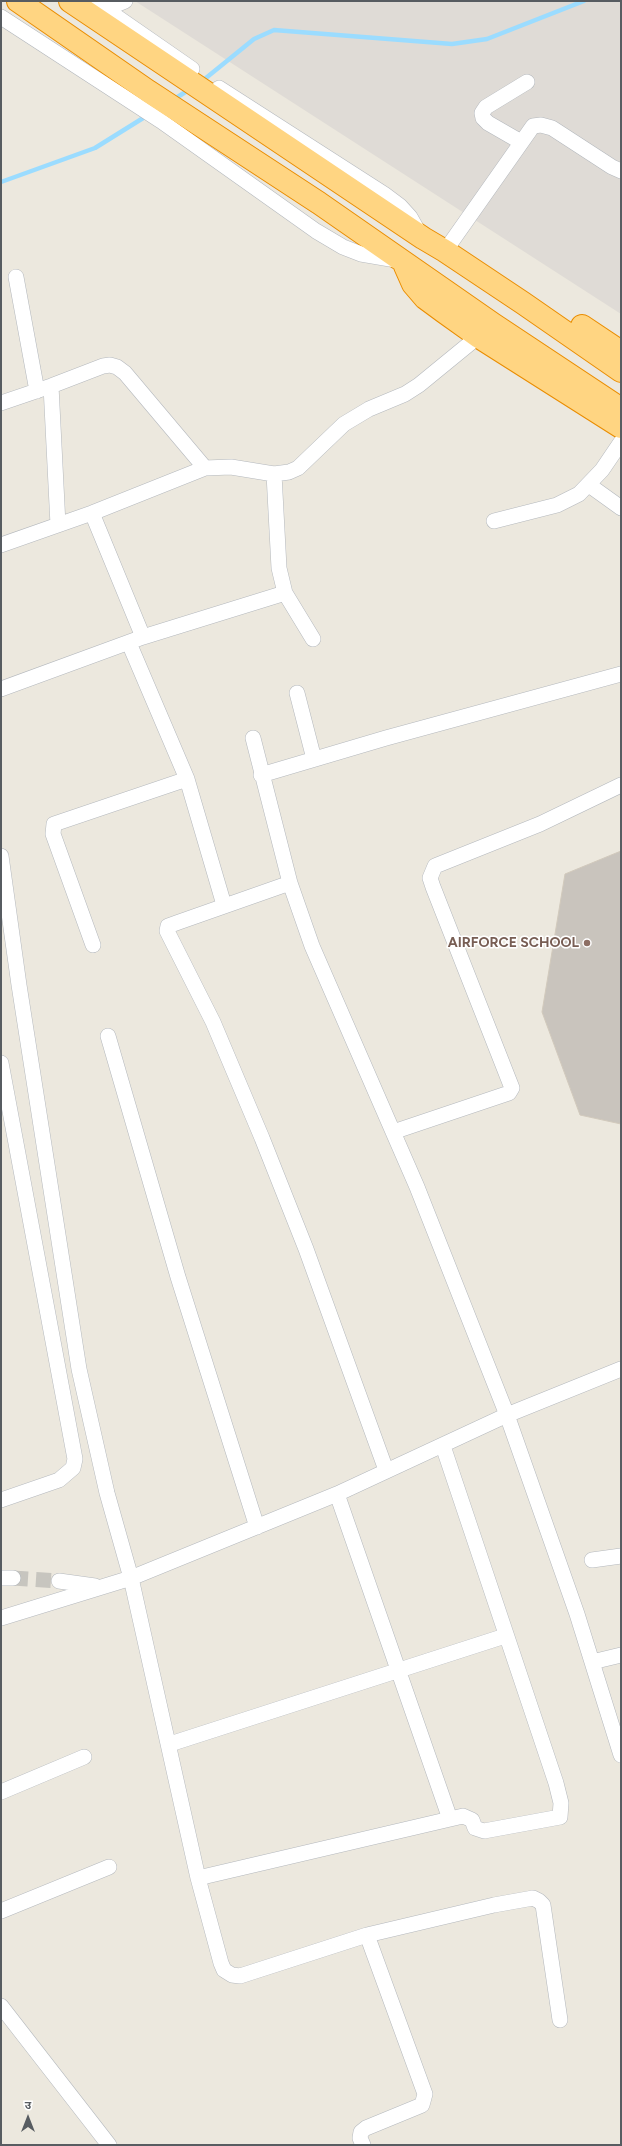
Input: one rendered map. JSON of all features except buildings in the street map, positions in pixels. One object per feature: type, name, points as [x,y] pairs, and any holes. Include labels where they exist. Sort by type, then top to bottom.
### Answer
[{"type":"highway","points":[[18,1],[142,98],[171,117],[319,203],[403,261],[486,330],[621,427]]},
{"type":"highway","points":[[70,1],[97,8],[423,238],[475,253],[621,352]]},
{"type":"highway","points":[[403,261],[423,238]]},
{"type":"highway","points":[[448,246],[621,371]]},
{"type":"highway","points":[[486,330],[621,409]]},
{"type":"street","points":[[97,8],[126,1]]},
{"type":"street","points":[[1,17],[142,98]]},
{"type":"street","points":[[521,142],[488,123],[483,118],[482,113],[486,107],[527,82]]},
{"type":"street","points":[[448,246],[533,126],[541,125],[552,128],[612,167],[621,171]]},
{"type":"street","points":[[16,277],[44,389],[58,524]]},
{"type":"street","points":[[1,545],[92,513],[205,468],[231,467],[274,474],[289,472],[298,468],[344,424],[369,409],[405,394],[419,385],[486,330]]},
{"type":"street","points":[[1,403],[44,389],[103,366],[110,365],[117,367],[125,373],[205,468]]},
{"type":"street","points":[[494,521],[558,505],[579,494],[589,485],[621,442]]},
{"type":"street","points":[[274,474],[279,568],[285,593],[313,640]]},
{"type":"street","points":[[589,485],[621,508]]},
{"type":"street","points":[[92,513],[143,637]]},
{"type":"street","points":[[1,689],[143,637],[285,593]]},
{"type":"street","points":[[129,643],[187,779],[224,905]]},
{"type":"street","points":[[260,775],[621,674]]},
{"type":"street","points":[[297,693],[314,759]]},
{"type":"street","points":[[253,738],[260,775],[290,883],[312,946],[394,1132],[507,1415],[592,1662],[621,1755]]},
{"type":"street","points":[[93,945],[53,834],[54,824],[187,779]]},
{"type":"street","points":[[394,1132],[509,1093],[512,1088],[433,887],[430,878],[435,866],[540,824],[621,785]]},
{"type":"street","points":[[1,856],[79,1369],[104,1479],[131,1578],[170,1744],[198,1878],[224,1970],[232,1975],[249,1974],[367,1935],[509,1902],[533,1898],[540,1901],[543,1905],[560,2020]]},
{"type":"street","points":[[290,883],[168,926],[167,931],[213,1022],[262,1138],[306,1249],[386,1470]]},
{"type":"street","points":[[108,1036],[178,1278],[257,1527]]},
{"type":"street","points":[[1,1063],[75,1459],[73,1468],[59,1480],[1,1500]]},
{"type":"street","points":[[1,1618],[131,1578],[337,1494],[507,1415],[621,1369]]},
{"type":"street","points":[[198,1878],[464,1816],[472,1820],[475,1828],[484,1830],[554,1819],[560,1817],[562,1814],[556,1783],[505,1636],[443,1446]]},
{"type":"street","points":[[337,1494],[450,1819]]},
{"type":"street","points":[[592,1560],[621,1556]]},
{"type":"street","points":[[59,1581],[102,1586]]},
{"type":"street","points":[[170,1744],[505,1636]]},
{"type":"street","points":[[592,1662],[621,1655]]},
{"type":"street","points":[[1,1792],[84,1757]]},
{"type":"street","points":[[1,1911],[109,1867]]},
{"type":"street","points":[[363,2145],[360,2138],[361,2132],[366,2128],[422,2105],[425,2094],[367,1935]]},
{"type":"street","points":[[1,2006],[6,2023],[109,2145]]},
{"type":"shaded area","points":[[135,1],[621,1],[621,314]]},
{"type":"waterway","points":[[201,82],[254,39],[274,30],[452,44],[487,39],[584,1]]},
{"type":"waterway","points":[[173,100],[190,89]]},
{"type":"waterway","points":[[1,182],[95,148],[148,115]]},
{"type":"tunnel","points":[[13,1578],[59,1581]]},
{"type":"place","name":"AIRFORCE SCHOOL","points":[[587,943]]}]
